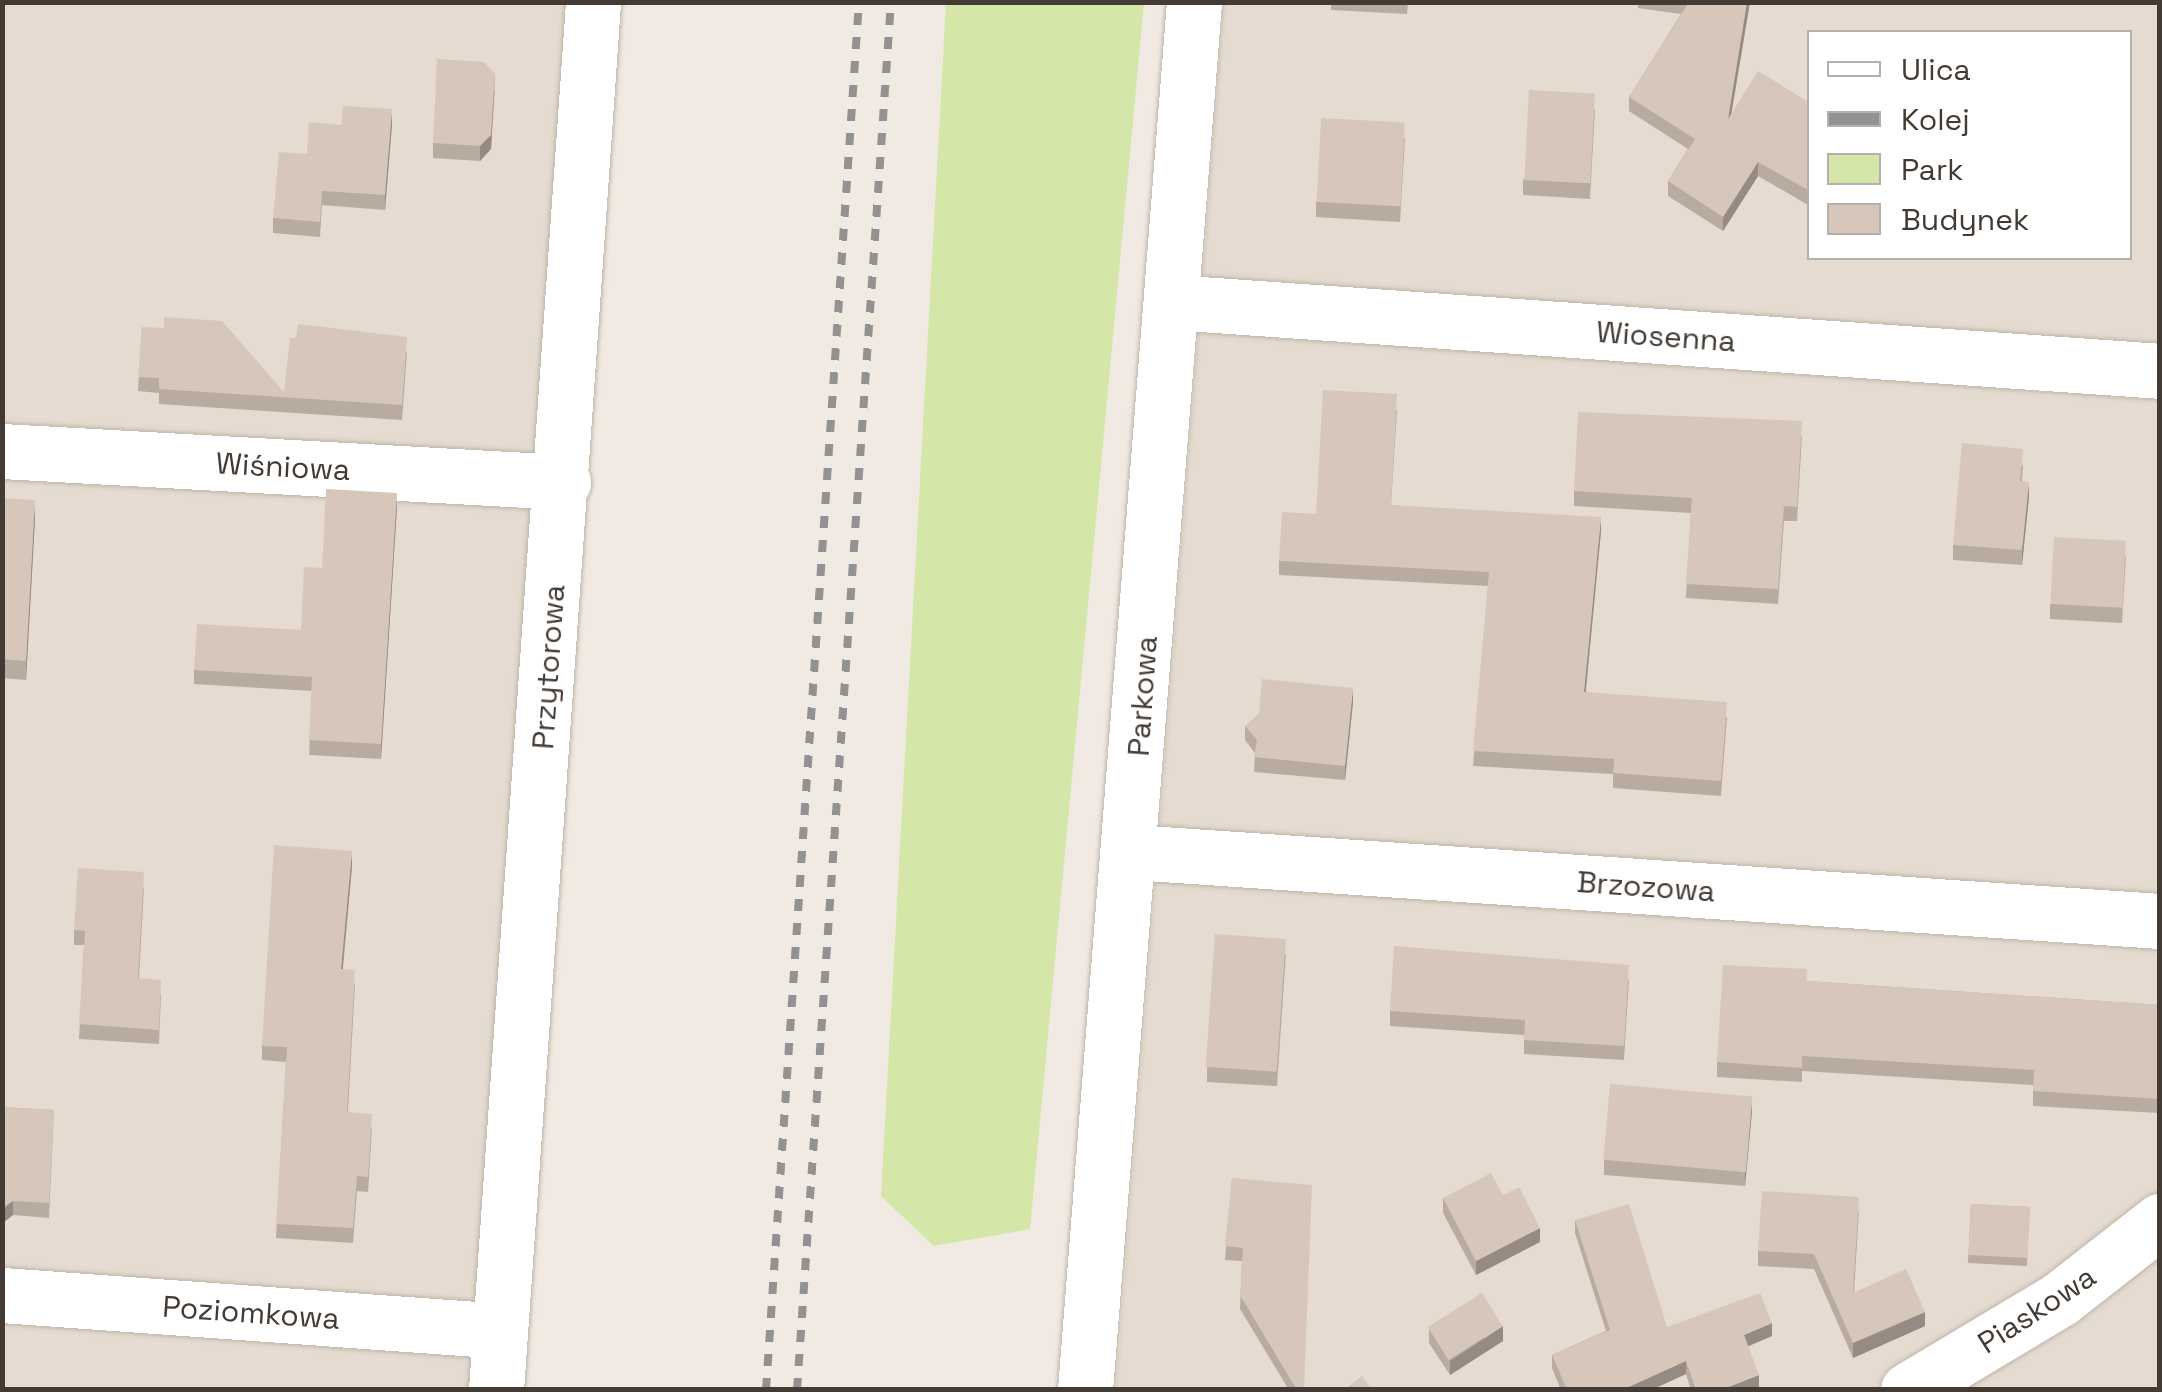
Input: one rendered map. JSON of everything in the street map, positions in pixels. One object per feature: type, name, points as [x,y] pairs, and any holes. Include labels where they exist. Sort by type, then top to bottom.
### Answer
[{"type":"street","name":"Przytorowa","points":[[496,1390],[563,482],[593,2]]},
{"type":"street","name":"Parkowa","points":[[1085,1390],[1132,852],[1194,2]]},
{"type":"street","name":"Wiosenna","points":[[1172,302],[2160,371]]},
{"type":"street","name":"Wiśniowa","points":[[2,451],[563,482]]},
{"type":"street","name":"Brzozowa","points":[[1132,852],[2160,921]]},
{"type":"street","name":"Piaskowa","points":[[1908,1390],[2060,1299],[2160,1221]]},
{"type":"street","name":"Poziomkowa","points":[[2,1295],[500,1332]]},
{"type":"shaded area","points":[[3,3],[593,3],[496,1389],[3,1390]]},
{"type":"shaded area","points":[[1224,3],[2159,3],[2159,1389],[1116,1390]]},
{"type":"green space","points":[[946,3],[1144,3],[1030,1229],[934,1246],[881,1196]]},
{"type":"building","points":[[1689,2],[1747,2],[1728,119],[1758,71],[1807,101],[1807,189],[1758,162],[1723,217],[1668,181],[1695,139],[1629,97]]},
{"type":"building","points":[[437,59],[484,62],[495,74],[491,135],[480,146],[433,143]]},
{"type":"building","points":[[1529,90],[1595,93],[1590,183],[1524,180]]},
{"type":"building","points":[[343,106],[392,109],[385,195],[322,191],[320,222],[273,218],[279,152],[307,154],[309,122],[341,125]]},
{"type":"building","points":[[1321,118],[1405,122],[1400,206],[1317,202]]},
{"type":"building","points":[[164,317],[222,321],[284,392],[290,338],[296,338],[298,324],[407,337],[402,405],[159,389],[159,378],[138,377],[142,327],[164,328]]},
{"type":"building","points":[[1323,390],[1397,394],[1391,505],[1601,517],[1584,692],[1727,702],[1721,781],[1613,773],[1614,759],[1473,751],[1489,572],[1279,561],[1282,512],[1316,514]]},
{"type":"building","points":[[1578,412],[1802,421],[1797,507],[1784,506],[1778,589],[1686,584],[1692,498],[1574,491]]},
{"type":"building","points":[[1962,443],[2023,449],[2020,481],[2029,482],[2022,550],[1953,545]]},
{"type":"building","points":[[326,489],[397,493],[381,744],[309,740],[312,677],[194,670],[197,624],[301,630],[304,567],[322,568]]},
{"type":"building","points":[[2,498],[35,500],[26,661],[2,659]]},
{"type":"building","points":[[2054,537],[2126,541],[2122,608],[2050,604]]},
{"type":"building","points":[[1262,679],[1353,688],[1345,766],[1254,757],[1257,740],[1245,726],[1259,713]]},
{"type":"building","points":[[274,845],[352,851],[341,969],[355,970],[347,1112],[372,1114],[368,1177],[357,1176],[353,1228],[276,1224],[287,1047],[262,1046]]},
{"type":"building","points":[[78,868],[144,872],[138,978],[161,980],[159,1030],[79,1024],[85,931],[74,930]]},
{"type":"building","points":[[1215,934],[1286,939],[1277,1072],[1206,1067]]},
{"type":"building","points":[[1394,946],[1629,965],[1624,1046],[1524,1040],[1525,1020],[1390,1011]]},
{"type":"building","points":[[1723,965],[1807,969],[1806,981],[2160,1005],[2160,1099],[2033,1091],[2034,1070],[1802,1056],[1802,1068],[1717,1062]]},
{"type":"building","points":[[1610,1084],[1752,1096],[1746,1172],[1603,1160]]},
{"type":"building","points":[[2,1107],[54,1110],[49,1203],[13,1201],[2,1208]]},
{"type":"building","points":[[1491,1173],[1503,1195],[1519,1187],[1540,1228],[1476,1261],[1443,1198]]},
{"type":"building","points":[[1232,1178],[1312,1185],[1304,1390],[1297,1390],[1240,1295],[1243,1248],[1225,1246]]},
{"type":"building","points":[[1762,1191],[1859,1197],[1853,1293],[1906,1269],[1925,1312],[1853,1343],[1814,1254],[1758,1251]]},
{"type":"building","points":[[1629,1204],[1667,1327],[1760,1293],[1772,1323],[1744,1335],[1759,1375],[1721,1390],[1696,1390],[1686,1361],[1622,1390],[1567,1390],[1552,1355],[1610,1330],[1575,1220]]},
{"type":"building","points":[[1971,1204],[2030,1207],[2027,1258],[1968,1255]]},
{"type":"building","points":[[1482,1293],[1503,1326],[1448,1360],[1428,1327]]},
{"type":"building","points":[[1362,1376],[1372,1390],[1344,1390]]},
{"type":"railway","points":[[766,1390],[859,2]]},
{"type":"railway","points":[[797,1390],[891,2]]}]
